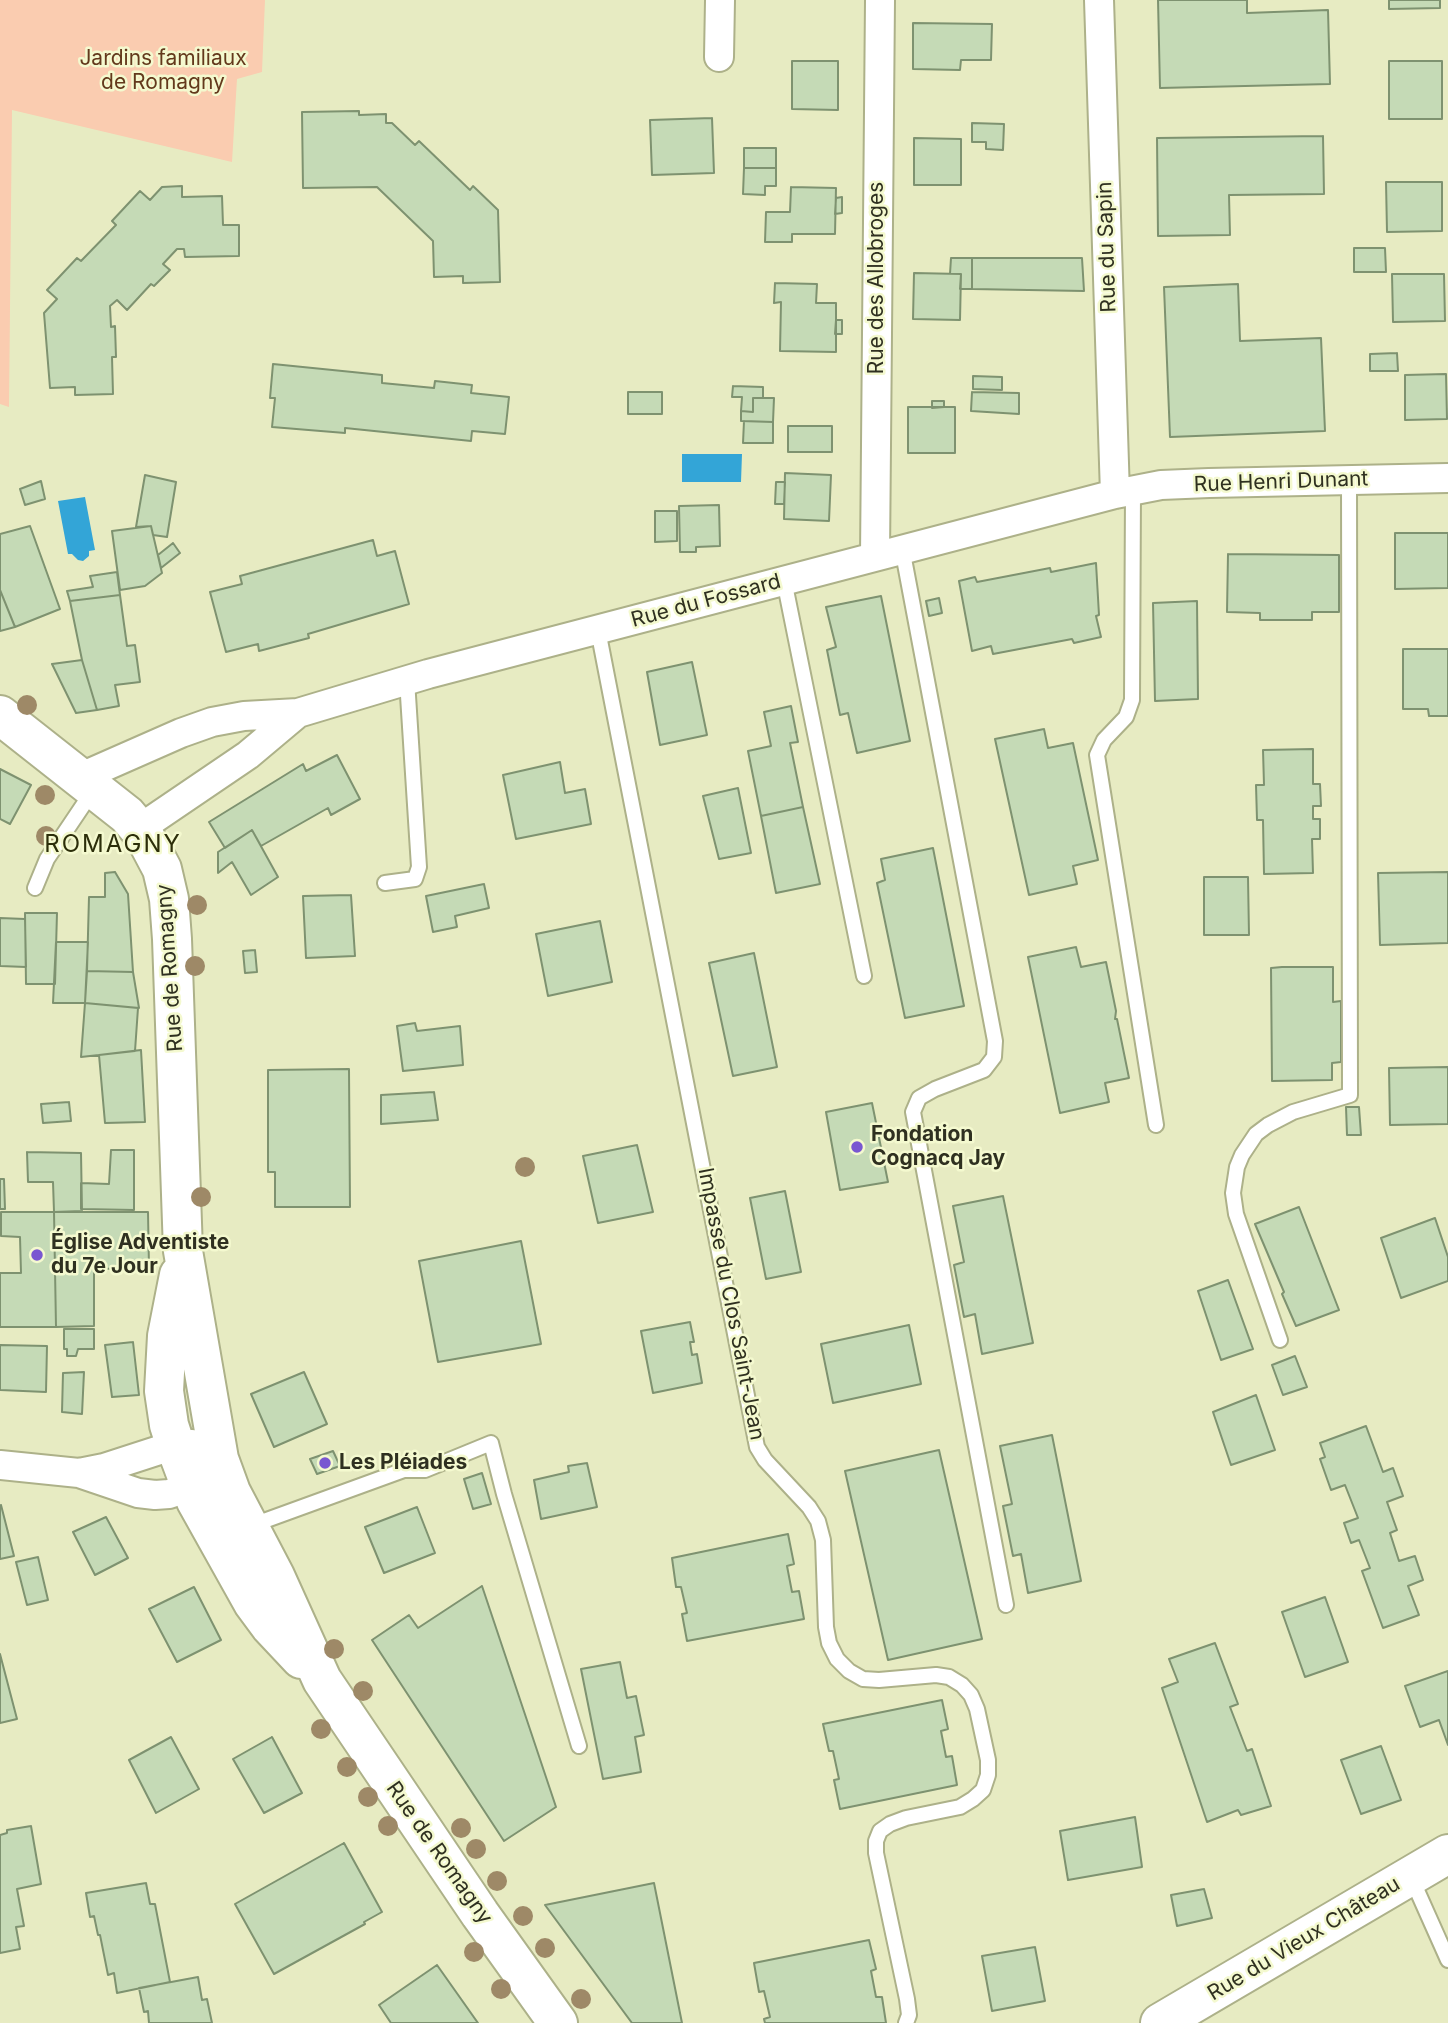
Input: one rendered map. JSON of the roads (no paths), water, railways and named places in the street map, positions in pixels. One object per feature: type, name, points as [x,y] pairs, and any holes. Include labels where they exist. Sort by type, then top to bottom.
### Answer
[{"type":"street","points":[[719,57],[720,0]]},
{"type":"street","name":"Rue des Allobroges","points":[[875,556],[880,0]]},
{"type":"street","name":"Rue du Sapin","points":[[1098,0],[1124,492]]},
{"type":"street","name":"Rue Henri Dunant","points":[[1124,492],[1197,484],[1448,478]]},
{"type":"street","name":"Rue du Fossard","points":[[88,783],[181,733],[212,722],[244,716],[298,713],[407,680],[902,548],[1124,492]]},
{"type":"street","name":"Rue du Fossard","points":[[139,829],[248,755],[298,713]]},
{"type":"street","name":"Rue de Romagny","points":[[0,715],[127,815],[159,862],[169,899],[183,1251],[210,1468],[215,1537],[253,1603],[270,1626],[322,1680],[480,1914],[558,2023]]},
{"type":"street","name":"Rue de Romagny","points":[[183,1251],[165,1361],[166,1407],[175,1445],[210,1468],[248,1527],[279,1584],[322,1680]]},
{"type":"street","points":[[79,1473],[104,1468],[175,1445]]},
{"type":"street","points":[[0,1465],[79,1473],[147,1494],[169,1494],[210,1468]]},
{"type":"street","name":"Rue du Vieux Château","points":[[1160,2023],[1448,1854]]},
{"type":"lane","points":[[1280,1340],[1236,1214],[1233,1193],[1237,1167],[1256,1134],[1293,1112],[1350,1095],[1349,479]]},
{"type":"lane","points":[[1124,492],[1132,700],[1126,717],[1104,740],[1097,755],[1156,1125]]},
{"type":"lane","points":[[902,548],[995,1041],[994,1057],[984,1070],[919,1098],[913,1112],[1006,1605]]},
{"type":"lane","points":[[784,580],[864,976]]},
{"type":"lane","name":"Impasse du Clos Saint-Jean","points":[[598,629],[757,1447],[818,1521],[824,1540],[828,1643],[837,1659],[849,1671],[863,1679],[880,1681],[936,1675],[949,1677],[971,1695],[980,1722],[988,1760],[988,1775],[983,1790],[960,1807],[890,1824],[880,1831],[876,1840],[876,1853],[907,1998],[909,2015],[906,2023]]},
{"type":"lane","points":[[385,883],[415,879],[419,867],[407,680]]},
{"type":"lane","points":[[35,888],[47,859],[88,783]]},
{"type":"lane","points":[[248,1527],[404,1470],[425,1469],[491,1443],[579,1746]]},
{"type":"lane","points":[[1411,1875],[1448,1960]]},
{"type":"water","points":[[682,454],[742,454],[741,482],[682,482]]},
{"type":"water","points":[[85,497],[95,550],[89,551],[89,556],[83,561],[68,554],[58,501]]},
{"type":"place","name":"Fondation Cognacq Jay","points":[[857,1147]]},
{"type":"place","name":"Église Adventiste du 7e Jour","points":[[37,1255]]},
{"type":"place","name":"Les Pléiades","points":[[325,1463]]},
{"type":"district","name":"ROMAGNY","points":[[113,845]]},
{"type":"park label","name":"Jardins familiaux de Romagny","points":[[163,71]]}]
